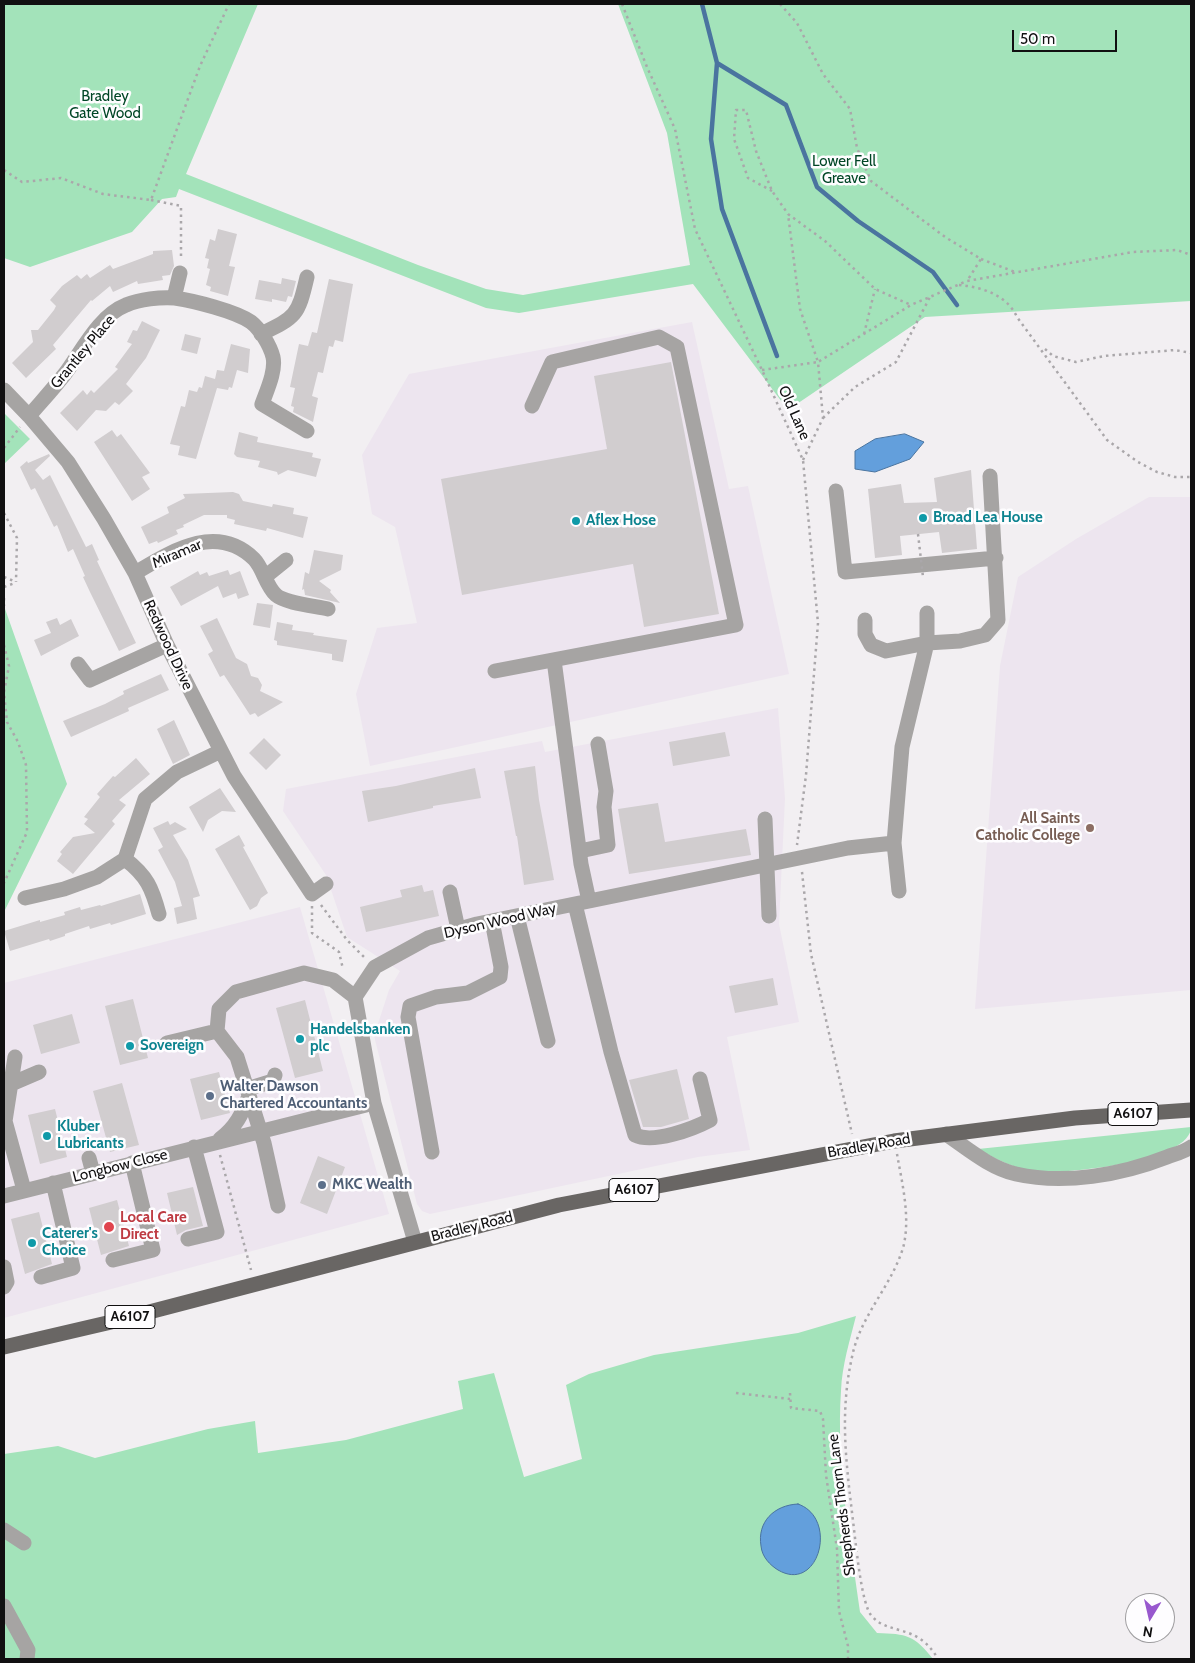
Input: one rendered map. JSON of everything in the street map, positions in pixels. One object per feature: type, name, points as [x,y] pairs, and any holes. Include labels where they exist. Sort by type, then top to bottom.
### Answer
[{"type":"main road","name":"Bradley Road","points":[[4,1347],[107,1323],[559,1205],[894,1141],[1075,1118],[1191,1110]]},
{"type":"street","points":[[174,298],[180,273]]},
{"type":"street","points":[[261,334],[289,321],[295,314],[302,300],[307,277]]},
{"type":"street","name":"Grantley Place","points":[[29,416],[63,378],[99,328],[112,314],[126,305],[154,299],[174,298],[239,316],[256,326],[274,358],[272,374],[262,404],[306,430]]},
{"type":"street","points":[[494,671],[736,625],[677,348],[659,336],[552,362],[532,406]]},
{"type":"street","name":"Redwood Drive","points":[[4,390],[68,462],[135,573],[167,645],[234,776],[312,894]]},
{"type":"street","points":[[865,620],[865,634],[871,645],[886,651],[927,643],[960,641],[985,635],[998,620],[996,492],[990,476]]},
{"type":"street","points":[[836,491],[846,572],[996,558]]},
{"type":"street","name":"Miramar","points":[[135,573],[168,554],[194,543],[209,540],[226,542],[255,559],[275,595],[284,599],[328,609]]},
{"type":"street","points":[[265,577],[286,560]]},
{"type":"street","points":[[899,891],[894,842],[902,747],[927,643],[927,613]]},
{"type":"street","points":[[78,664],[90,680],[167,645]]},
{"type":"street","points":[[554,660],[580,851],[582,902],[611,1052],[635,1135],[643,1139],[694,1129],[710,1120],[700,1079]]},
{"type":"street","points":[[580,851],[608,845],[604,808],[606,790],[598,744]]},
{"type":"street","points":[[25,898],[64,889],[97,877],[125,859],[145,799],[177,772],[221,751]]},
{"type":"street","points":[[765,819],[769,916]]},
{"type":"street","name":"Dyson Wood Way","points":[[352,995],[376,967],[428,938],[458,929],[767,864],[848,848],[894,842]]},
{"type":"street","points":[[125,859],[141,872],[152,890],[158,914]]},
{"type":"street","points":[[312,894],[326,884]]},
{"type":"street","points":[[450,892],[458,929]]},
{"type":"street","points":[[517,916],[548,1041]]},
{"type":"street","points":[[432,1152],[408,1017],[410,1006],[436,997],[468,993],[500,977],[501,967],[492,921]]},
{"type":"street","points":[[278,1206],[264,1143],[237,1057],[217,1031],[219,1009],[236,992],[304,972],[333,980],[352,995],[374,1103],[415,1242]]},
{"type":"street","points":[[167,1043],[217,1031]]},
{"type":"street","points":[[15,1057],[6,1088],[5,1120],[24,1190]]},
{"type":"street","points":[[6,1088],[39,1072]]},
{"type":"street","points":[[248,1092],[273,1082],[275,1075]]},
{"type":"street","name":"Longbow Close","points":[[217,1141],[231,1130],[242,1116],[248,1092]]},
{"type":"street","name":"Longbow Close","points":[[4,1196],[53,1183],[91,1166],[132,1163],[160,1148],[194,1147],[374,1103]]},
{"type":"street","points":[[946,1134],[985,1161],[1015,1174],[1048,1178],[1090,1176],[1144,1166],[1191,1146]]},
{"type":"street","points":[[188,1239],[218,1232],[194,1147]]},
{"type":"street","points":[[113,1260],[153,1250],[132,1163]]},
{"type":"street","points":[[41,1277],[73,1268],[53,1183]]},
{"type":"street","points":[[4,1267],[7,1282],[4,1288]]},
{"type":"street","points":[[4,1530],[24,1543]]},
{"type":"street","points":[[4,1606],[28,1650],[27,1659]]},
{"type":"path","name":"Old Lane","points":[[622,4],[647,67],[675,129],[695,229],[762,370],[802,460],[818,623],[806,775],[798,845],[811,954],[854,1148]]},
{"type":"path","points":[[780,4],[797,23],[823,74],[850,109],[857,148],[871,181],[938,233],[980,258],[1017,273]]},
{"type":"path","points":[[151,200],[200,66],[227,5]]},
{"type":"path","points":[[772,191],[748,178],[734,139],[736,110],[746,110],[756,151],[772,191],[788,214],[825,242],[875,289],[911,305]]},
{"type":"path","points":[[4,170],[22,182],[61,178],[103,194],[181,206],[183,224],[180,239],[182,255],[180,273]]},
{"type":"path","points":[[788,214],[800,309],[818,362],[823,418]]},
{"type":"path","points":[[762,370],[818,362],[911,305],[967,281],[1133,252],[1177,250],[1191,256]]},
{"type":"path","points":[[967,281],[980,258]]},
{"type":"path","points":[[958,285],[978,287],[1011,304],[1017,317],[1107,440],[1138,462],[1157,472],[1175,477],[1191,476]]},
{"type":"path","points":[[864,334],[875,289]]},
{"type":"path","points":[[802,460],[823,418],[855,387],[896,362],[930,296]]},
{"type":"path","points":[[1040,346],[1053,356],[1076,362],[1104,356],[1175,350],[1191,353]]},
{"type":"path","points":[[4,448],[29,416]]},
{"type":"path","points":[[4,513],[17,538],[16,582]]},
{"type":"path","points":[[918,534],[923,577]]},
{"type":"path","points":[[4,577],[16,582]]},
{"type":"path","points":[[4,587],[16,582]]},
{"type":"path","points":[[4,598],[6,600],[4,606]]},
{"type":"path","points":[[4,645],[9,666],[4,692],[7,722],[18,742],[26,765],[27,832],[4,883]]},
{"type":"path","points":[[4,667],[9,666]]},
{"type":"path","points":[[312,894],[346,940],[376,967]]},
{"type":"path","points":[[312,894],[312,933],[339,952],[352,995]]},
{"type":"path","points":[[217,1141],[256,1284]]},
{"type":"path","name":"Shepherds Thorn Lane","points":[[894,1141],[906,1219],[903,1246],[896,1265],[859,1334],[851,1364],[844,1413],[844,1442],[857,1559],[870,1615],[879,1622],[915,1635],[931,1647],[938,1659]]},
{"type":"path","points":[[736,1393],[790,1399]]},
{"type":"path","points":[[790,1393],[791,1408],[820,1411],[823,1420],[826,1475],[837,1549],[839,1611],[848,1646],[848,1659]]},
{"type":"shaded area","points":[[692,322],[729,489],[748,486],[789,674],[370,766],[356,694],[377,628],[417,623],[395,527],[372,514],[362,455],[409,374]]},
{"type":"shaded area","name":"All Saints Catholic College","points":[[1149,497],[1191,497],[1191,990],[975,1009],[1000,666],[1018,577],[1076,539]]},
{"type":"shaded area","points":[[778,708],[785,798],[779,924],[799,1022],[727,1037],[750,1150],[698,1157],[430,1214],[422,1211],[417,1204],[374,1036],[389,990],[400,971],[347,937],[326,875],[283,811],[286,789],[542,741],[545,752]]},
{"type":"shaded area","points":[[300,907],[389,1214],[4,1318],[4,983]]},
{"type":"green space","name":"Lower Fell Greave","points":[[4,4],[258,4],[186,174],[418,265],[486,289],[523,295],[690,265],[667,133],[618,4],[1191,4],[1191,301],[925,317],[788,410],[693,284],[519,313],[486,308],[179,189],[176,197],[162,199],[132,232],[30,267],[4,258]]},
{"type":"green space","points":[[4,413],[30,439],[4,464]]},
{"type":"green space","points":[[4,606],[67,784],[4,912]]},
{"type":"green space","points":[[1191,1127],[1186,1139],[1172,1149],[1151,1157],[1127,1163],[1077,1170],[1042,1172],[1024,1169],[1001,1161],[978,1149]]},
{"type":"green space","points":[[856,1316],[843,1372],[840,1446],[848,1530],[860,1612],[877,1633],[909,1637],[915,1640],[933,1659],[4,1659],[4,1454],[58,1446],[95,1458],[208,1429],[255,1421],[258,1453],[346,1440],[463,1409],[458,1381],[494,1373],[524,1477],[582,1459],[566,1385],[589,1374],[654,1355],[798,1333]]},
{"type":"water","points":[[905,434],[924,442],[910,459],[875,472],[855,469],[855,451],[875,439]]},
{"type":"water","points":[[798,1504],[811,1512],[818,1524],[820,1537],[819,1551],[813,1563],[804,1572],[792,1575],[772,1566],[763,1554],[760,1537],[769,1516],[789,1505]]},
{"type":"building","points":[[218,229],[237,234],[229,266],[235,267],[228,296],[210,291],[211,287],[206,285],[210,269],[207,268],[209,259],[205,258],[210,239],[215,241]]},
{"type":"building","points":[[172,250],[174,266],[170,275],[162,276],[163,280],[138,284],[137,281],[113,292],[110,286],[91,300],[53,345],[56,349],[26,378],[12,363],[33,342],[31,330],[38,330],[54,310],[56,306],[50,300],[62,286],[77,275],[81,279],[87,274],[90,278],[110,265],[113,269],[153,254],[153,251]]},
{"type":"building","points":[[282,278],[296,281],[292,297],[288,296],[286,302],[272,299],[272,302],[255,299],[259,280],[281,284]]},
{"type":"building","points":[[329,279],[353,284],[343,342],[335,340],[333,347],[329,346],[323,373],[318,372],[312,396],[318,398],[313,422],[293,412],[294,407],[291,406],[295,388],[290,387],[299,344],[308,346],[312,332],[317,333]]},
{"type":"building","points":[[142,321],[160,330],[146,358],[126,384],[133,391],[119,405],[115,402],[106,411],[96,410],[77,431],[60,413],[83,390],[87,395],[91,390],[94,393],[118,369],[115,367],[132,344],[127,342],[133,330],[137,331]]},
{"type":"building","points":[[185,334],[201,338],[197,354],[181,350]]},
{"type":"building","points":[[231,344],[250,349],[248,373],[237,370],[232,388],[229,387],[228,390],[217,388],[196,459],[178,455],[180,446],[170,444],[181,406],[185,407],[189,390],[197,392],[199,387],[202,388],[205,376],[215,379],[217,370],[224,371]]},
{"type":"building","name":"Aflex Hose","points":[[671,362],[719,614],[644,627],[633,564],[462,595],[441,479],[607,449],[594,376]]},
{"type":"building","points":[[112,430],[117,437],[121,434],[150,473],[142,477],[150,489],[132,501],[94,442]]},
{"type":"building","points":[[239,432],[258,437],[257,442],[313,453],[312,457],[321,459],[316,477],[288,470],[278,475],[277,472],[258,467],[260,461],[237,457],[234,454]]},
{"type":"building","points":[[49,454],[50,456],[35,470],[43,480],[50,475],[86,547],[92,544],[99,560],[97,561],[136,643],[119,651],[83,577],[85,576],[73,549],[68,552],[57,525],[54,527],[35,488],[31,490],[20,467],[27,461],[28,463]]},
{"type":"building","name":"Broad Lea House","points":[[971,470],[977,549],[942,553],[939,532],[900,536],[902,555],[875,558],[868,489],[901,484],[904,503],[937,502],[934,478]]},
{"type":"building","points":[[233,492],[239,494],[243,501],[272,507],[273,504],[294,508],[293,514],[308,517],[303,538],[267,528],[266,531],[234,524],[235,520],[227,518],[227,515],[204,515],[176,530],[178,534],[158,543],[157,541],[149,544],[141,527],[169,513],[167,507],[185,498],[183,494]]},
{"type":"building","points":[[314,550],[343,555],[341,570],[319,581],[331,590],[330,592],[340,603],[305,595],[304,589],[302,590],[305,572],[309,574]]},
{"type":"building","points":[[228,570],[230,575],[240,571],[249,595],[238,599],[236,593],[223,598],[218,586],[181,606],[170,587],[198,571],[200,575],[207,572],[209,576]]},
{"type":"building","points":[[257,603],[273,605],[270,628],[253,625]]},
{"type":"building","points":[[57,618],[60,625],[71,619],[79,636],[41,656],[34,640],[51,633],[46,622]]},
{"type":"building","points":[[217,618],[236,658],[247,664],[251,676],[258,678],[262,685],[260,691],[283,702],[258,717],[255,713],[250,715],[224,675],[220,677],[208,654],[213,651],[200,626]]},
{"type":"building","points":[[277,622],[293,625],[292,630],[347,640],[343,662],[332,660],[332,654],[277,645],[277,641],[274,640]]},
{"type":"building","points":[[161,674],[169,690],[128,708],[129,711],[71,737],[63,721],[105,704],[124,694],[123,691]]},
{"type":"building","points":[[174,720],[190,755],[173,764],[157,729]]},
{"type":"building","points":[[725,732],[730,756],[673,766],[669,742]]},
{"type":"building","points":[[264,738],[281,755],[266,770],[249,753]]},
{"type":"building","points":[[136,758],[150,774],[119,800],[126,805],[112,821],[115,824],[73,874],[57,861],[62,854],[60,852],[73,837],[95,833],[84,824],[88,819],[84,817],[100,797],[97,794],[113,776],[115,777]]},
{"type":"building","points":[[535,766],[539,800],[554,880],[524,885],[517,836],[504,771]]},
{"type":"building","points":[[475,768],[481,798],[433,806],[433,808],[368,822],[362,791],[396,786]]},
{"type":"building","points":[[220,788],[236,812],[222,811],[208,820],[203,832],[189,807]]},
{"type":"building","points":[[658,803],[665,842],[746,829],[751,855],[629,874],[618,809]]},
{"type":"building","points":[[168,821],[170,825],[175,822],[187,829],[173,835],[188,860],[200,896],[193,898],[197,919],[177,924],[174,908],[182,906],[175,882],[158,850],[163,847],[153,828]]},
{"type":"building","points":[[239,835],[245,846],[243,847],[268,893],[261,898],[257,906],[250,910],[215,849]]},
{"type":"building","points":[[422,885],[424,892],[433,890],[439,916],[366,932],[360,907],[402,897],[400,890]]},
{"type":"building","points":[[140,894],[146,914],[111,925],[110,923],[90,929],[89,926],[50,941],[49,939],[10,951],[4,931],[40,920],[40,922],[65,915],[64,912],[80,907],[81,910],[101,906]]},
{"type":"building","points":[[773,978],[778,1005],[735,1013],[729,986]]},
{"type":"building","points":[[133,999],[148,1058],[120,1065],[105,1006]]},
{"type":"building","name":"Handelsbanken plc","points":[[305,1000],[323,1071],[295,1078],[276,1008]]},
{"type":"building","points":[[72,1014],[80,1043],[41,1054],[33,1025]]},
{"type":"building","points":[[677,1069],[689,1119],[661,1127],[643,1127],[629,1080]]},
{"type":"building","name":"Walter Dawson Chartered Accountants","points":[[219,1072],[230,1113],[201,1120],[190,1079]]},
{"type":"building","points":[[122,1083],[139,1145],[110,1152],[93,1091]]},
{"type":"building","name":"Kluber Lubricants","points":[[55,1109],[67,1157],[40,1164],[28,1115]]},
{"type":"building","name":"MKC Wealth","points":[[318,1156],[345,1167],[327,1214],[300,1203]]},
{"type":"building","points":[[193,1187],[203,1226],[186,1230],[177,1235],[167,1193]]},
{"type":"building","name":"Local Care Direct","points":[[117,1200],[129,1246],[101,1255],[89,1208]]},
{"type":"building","name":"Caterer's Choice","points":[[39,1212],[52,1264],[25,1274],[11,1219]]},
{"type":"waterway","points":[[702,4],[717,63],[786,105],[817,187],[858,221],[933,272],[957,305]]},
{"type":"waterway","points":[[717,63],[711,139],[722,209],[777,356]]},
{"type":"place","name":"Broad Lea House","points":[[923,518]]},
{"type":"place","name":"Aflex Hose","points":[[576,521]]},
{"type":"place","name":"All Saints Catholic College","points":[[1090,828]]},
{"type":"place","name":"Handelsbanken plc","points":[[300,1039]]},
{"type":"place","name":"Sovereign","points":[[130,1046]]},
{"type":"place","name":"Walter Dawson Chartered Accountants","points":[[210,1096]]},
{"type":"place","name":"Kluber Lubricants","points":[[47,1136]]},
{"type":"place","name":"MKC Wealth","points":[[322,1185]]},
{"type":"place","name":"Local Care Direct","points":[[109,1227]]},
{"type":"place","name":"Caterer's Choice","points":[[32,1243]]},
{"type":"park label","name":"Bradley Gate Wood","points":[[105,106]]}]
